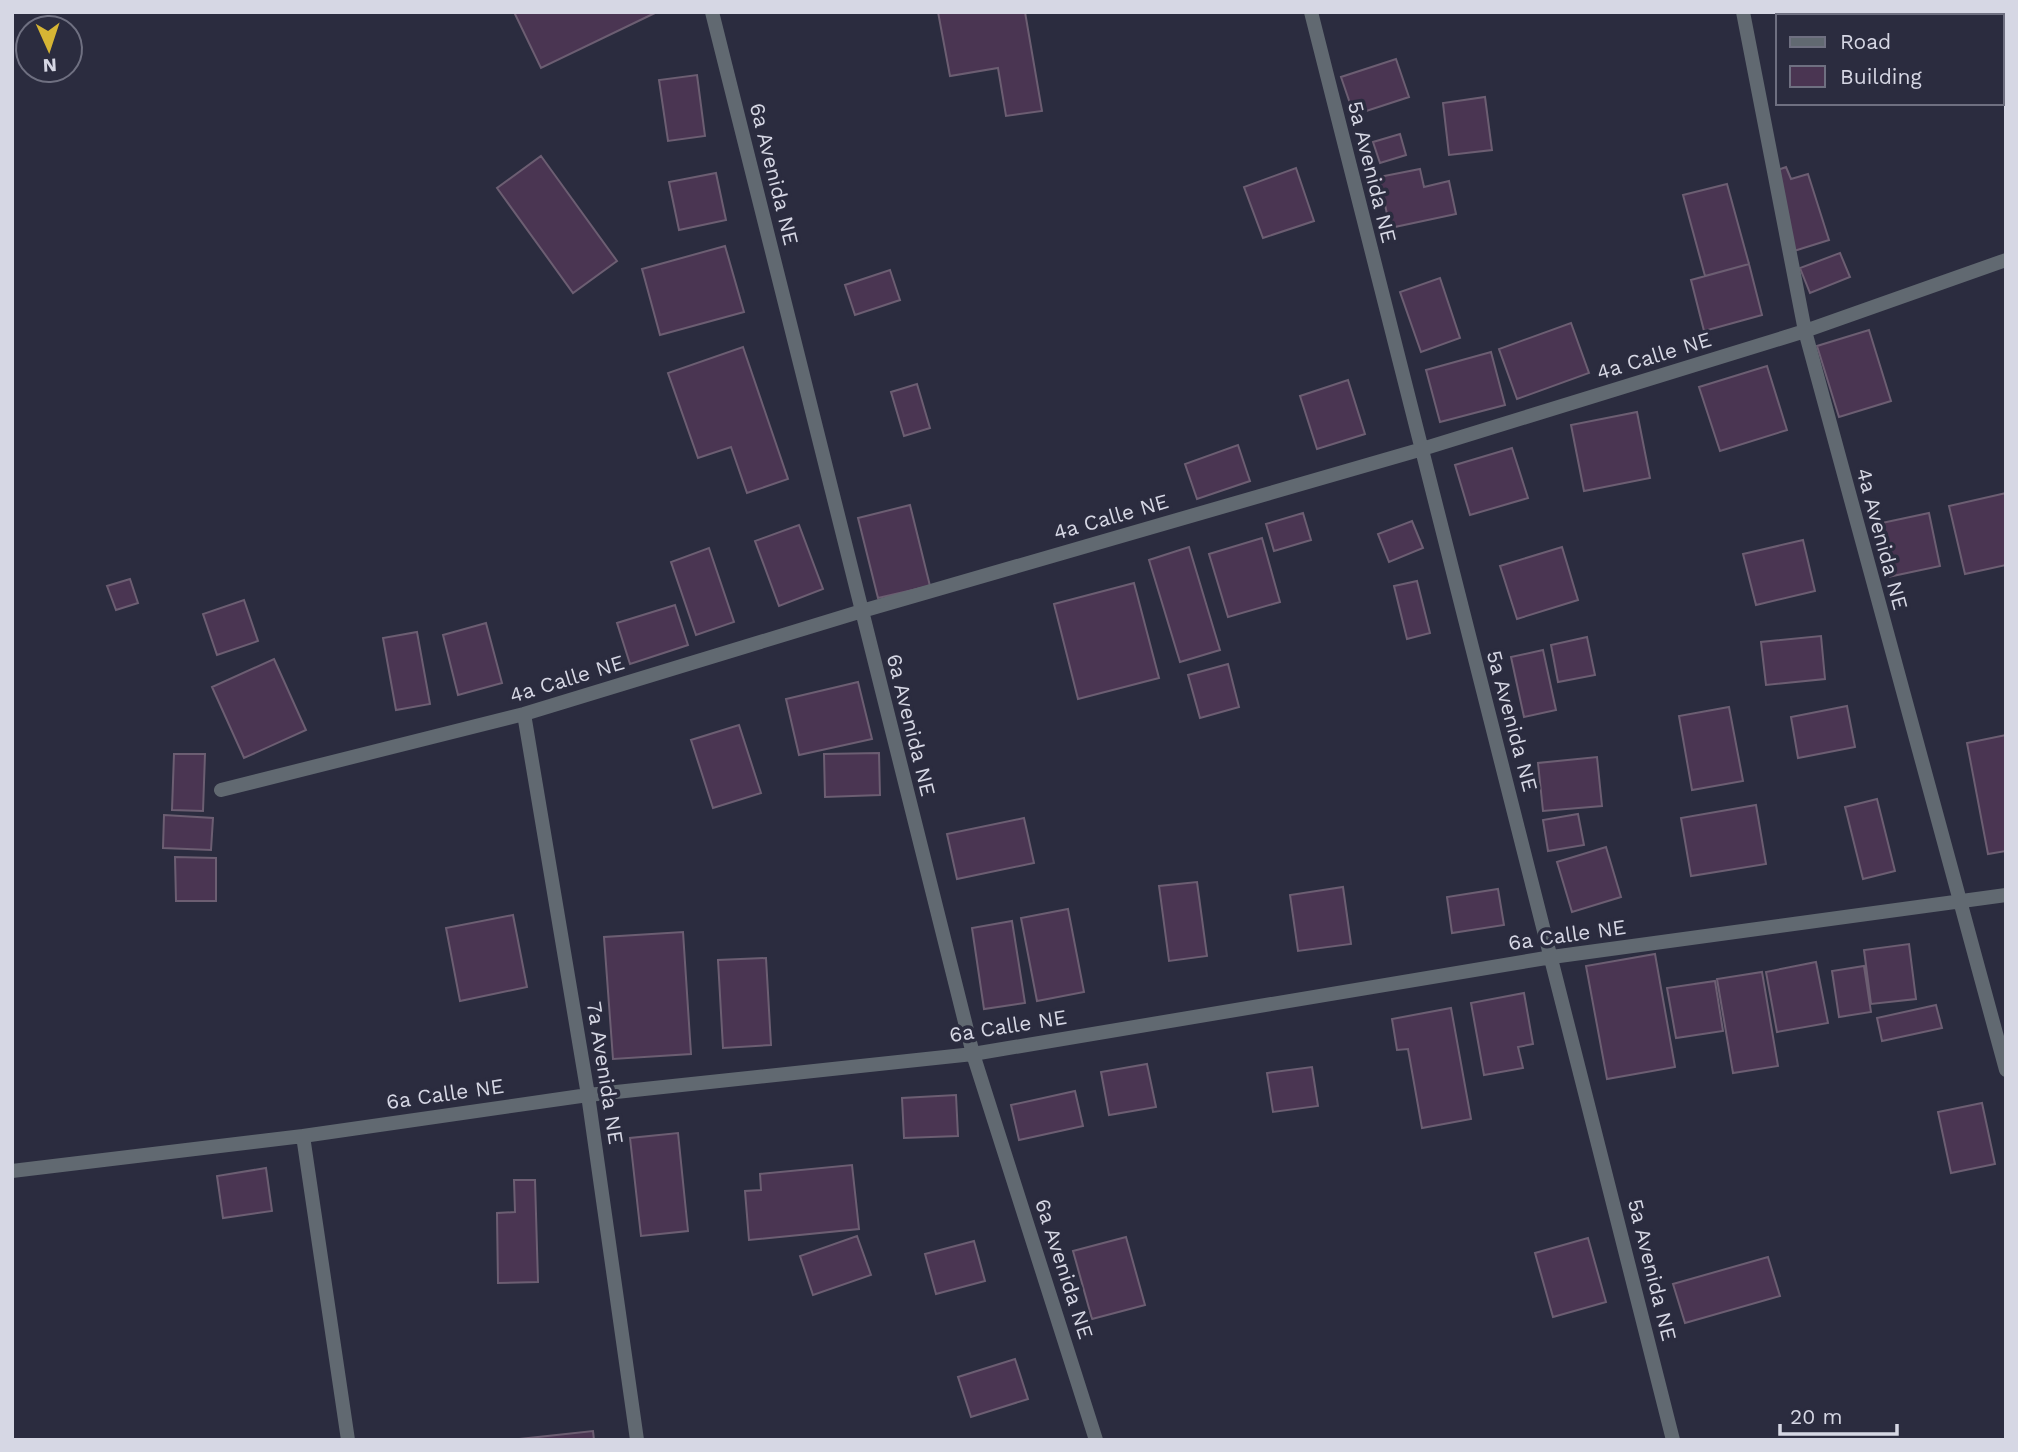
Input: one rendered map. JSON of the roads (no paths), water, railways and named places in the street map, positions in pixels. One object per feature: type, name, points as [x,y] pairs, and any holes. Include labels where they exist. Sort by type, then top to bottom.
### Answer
[{"type":"street","name":"6a Avenida NE","points":[[712,12],[973,1054],[1096,1440]]},
{"type":"street","name":"5a Avenida NE","points":[[1311,12],[1419,450],[1552,957],[1673,1440]]},
{"type":"street","name":"4a Avenida NE","points":[[1743,12],[1805,331],[1957,901],[2006,1070]]},
{"type":"street","name":"4a Calle NE","points":[[221,790],[524,714],[862,611],[1419,450],[1805,331],[2006,260]]},
{"type":"street","name":"7a Avenida NE","points":[[524,714],[588,1095],[637,1440]]},
{"type":"street","name":"6a Calle NE","points":[[12,1171],[303,1136],[588,1095],[973,1054],[1552,957],[2006,895]]},
{"type":"street","points":[[303,1136],[348,1440]]}]
